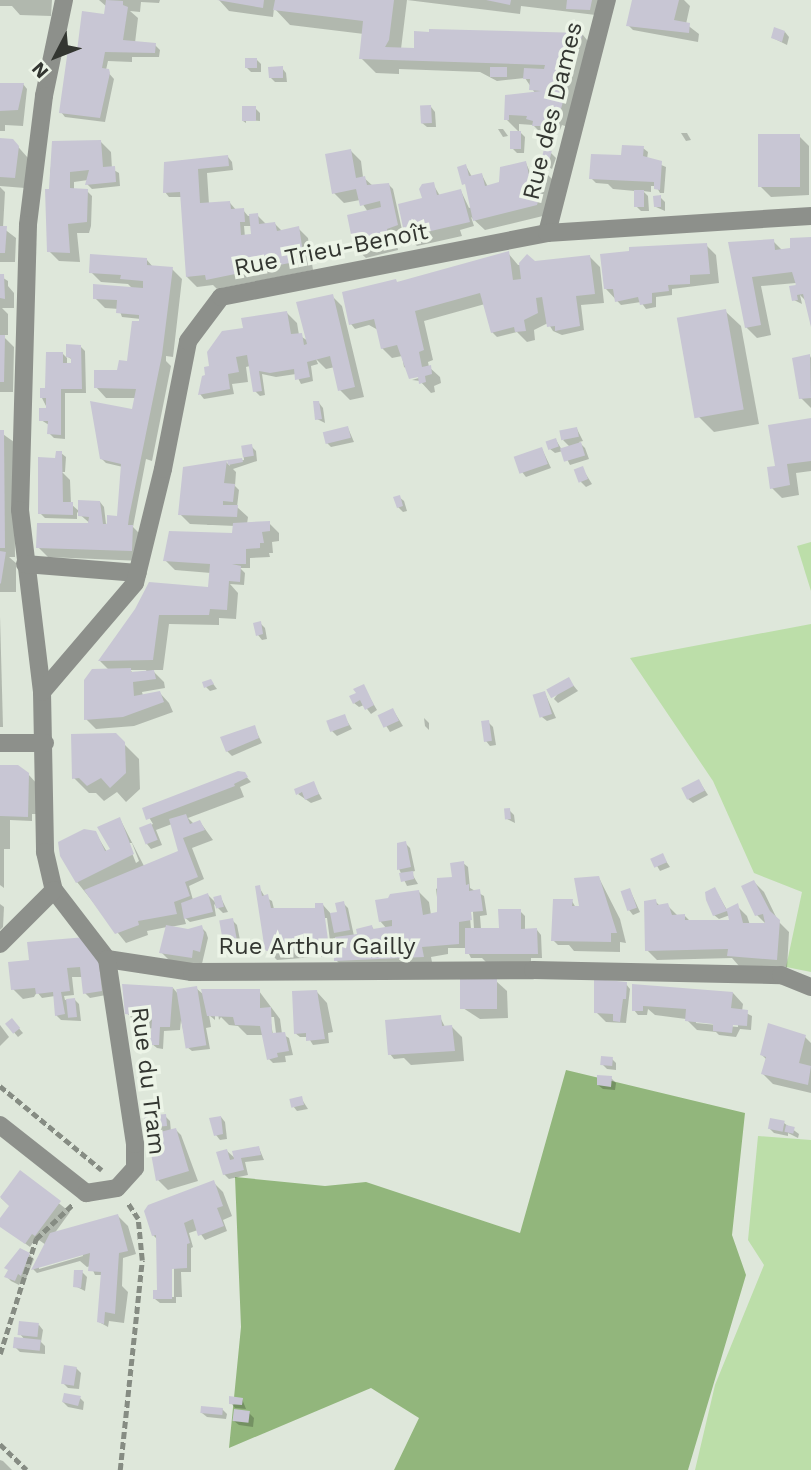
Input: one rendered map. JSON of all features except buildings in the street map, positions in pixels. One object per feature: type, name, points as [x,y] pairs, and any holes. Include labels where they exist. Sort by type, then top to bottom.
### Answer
[{"type":"street","points":[[64,0],[44,96],[28,225],[20,510],[42,692],[45,852],[54,890],[107,959]]},
{"type":"street","name":"Rue des Dames","points":[[547,233],[607,0]]},
{"type":"street","name":"Rue Trieu-Benoît","points":[[42,692],[135,583],[163,469],[188,341],[222,297],[547,233],[811,216]]},
{"type":"street","points":[[25,564],[138,573]]},
{"type":"street","points":[[0,743],[45,743]]},
{"type":"street","points":[[0,944],[54,890]]},
{"type":"street","name":"Rue Arthur Gailly","points":[[107,959],[192,972],[533,970],[781,975],[811,987]]},
{"type":"street","name":"Rue du Tram","points":[[107,959],[135,1144],[135,1168],[117,1188]]},
{"type":"street","points":[[0,1125],[86,1193],[117,1188]]},
{"type":"path","points":[[0,1086],[101,1169],[138,1219],[142,1260],[120,1470]]},
{"type":"path","points":[[0,1354],[36,1238],[86,1193]]},
{"type":"path","points":[[0,1444],[27,1470]]},
{"type":"green space","points":[[811,542],[811,591],[797,546]]},
{"type":"green space","points":[[811,624],[811,972],[786,967],[802,892],[754,873],[713,781],[630,658]]},
{"type":"green space","points":[[566,1070],[745,1113],[732,1235],[746,1275],[688,1470],[394,1470],[419,1418],[371,1388],[229,1448],[241,1327],[235,1177],[325,1186],[366,1182],[520,1233]]},
{"type":"green space","points":[[758,1136],[811,1140],[811,1470],[695,1470],[715,1385],[764,1265],[748,1240]]}]
